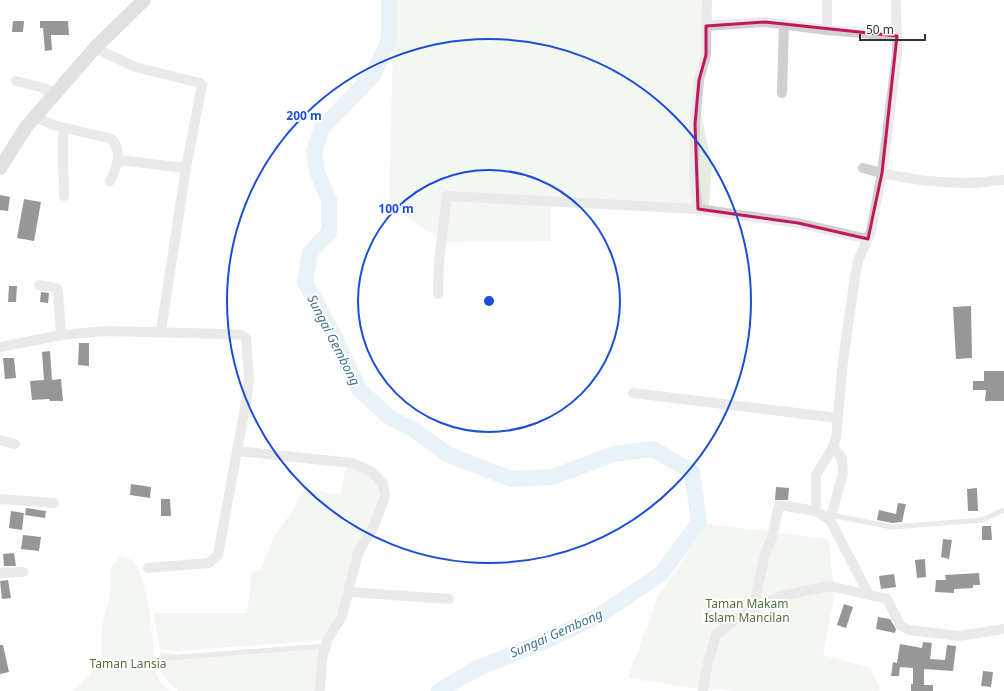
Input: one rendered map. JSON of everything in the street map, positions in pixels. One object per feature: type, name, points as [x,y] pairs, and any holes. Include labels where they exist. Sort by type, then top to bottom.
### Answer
[{"type":"street","points":[[0,168],[26,127],[55,93],[95,48],[144,0]]},
{"type":"street","points":[[698,209],[694,174],[695,124],[699,80],[706,55],[707,0]]},
{"type":"street","points":[[827,0],[827,30]]},
{"type":"street","points":[[816,511],[816,475],[834,447],[843,360],[855,277],[858,261],[868,239],[882,173],[897,54],[896,0]]},
{"type":"street","points":[[706,26],[740,23],[784,24],[827,30],[897,36]]},
{"type":"street","points":[[782,93],[784,24]]},
{"type":"street","points":[[95,48],[135,66],[200,83],[202,85],[186,168],[161,331]]},
{"type":"street","points":[[16,81],[40,87],[55,93]]},
{"type":"street","points":[[35,117],[64,128],[112,139],[116,145],[118,160],[117,167],[110,181]]},
{"type":"street","points":[[64,128],[61,153],[64,175],[64,196]]},
{"type":"street","points":[[118,160],[186,168]]},
{"type":"street","points":[[863,168],[882,173],[926,180],[971,183],[1004,180]]},
{"type":"street","points":[[438,294],[439,261],[447,196],[698,209],[805,224],[868,239]]},
{"type":"street","points":[[40,285],[56,288],[58,290],[61,335]]},
{"type":"street","points":[[0,347],[61,335],[106,331],[161,331],[226,334],[246,338],[249,378],[237,451],[216,558],[209,563],[148,568]]},
{"type":"street","points":[[633,392],[838,418]]},
{"type":"street","points":[[0,440],[15,444]]},
{"type":"street","points":[[830,518],[843,473],[842,458],[834,447]]},
{"type":"street","points":[[237,451],[352,463],[371,471],[378,477],[384,490],[384,502],[373,528],[358,553],[350,592],[342,616],[326,646],[322,658],[320,691]]},
{"type":"street","points":[[0,499],[54,504]]},
{"type":"street","points":[[753,610],[765,554],[772,537],[779,505],[816,511],[830,518],[869,595]]},
{"type":"street","points":[[0,573],[23,572]]},
{"type":"street","points":[[703,691],[706,671],[716,635],[737,618],[780,596],[830,586],[888,599],[900,625],[909,630],[959,636],[1004,629]]},
{"type":"street","points":[[350,592],[449,599]]},
{"type":"lane","points":[[830,518],[892,527],[982,520],[1004,510]]},
{"type":"lane","points":[[156,659],[326,646]]},
{"type":"highlighted area","points":[[765,22],[897,36],[882,173],[868,239],[798,223],[698,209],[695,124],[699,80],[706,55],[706,26]]},
{"type":"green space","points":[[394,0],[709,0],[707,9],[713,22],[697,95],[712,166],[709,205],[551,203],[551,241],[444,242],[389,205]]},
{"type":"green space","points":[[347,463],[369,471],[380,485],[379,502],[339,609],[324,640],[177,651],[160,649],[154,613],[247,613],[252,572],[261,570],[273,538],[293,510],[305,488],[340,495]]},
{"type":"green space","name":"Taman Makam Islam Mancilan","points":[[707,524],[828,539],[835,593],[823,655],[871,668],[880,691],[730,691],[722,689],[698,689],[628,678],[658,597]]},
{"type":"green space","name":"Taman Lansia","points":[[120,557],[134,560],[138,568],[150,618],[155,670],[160,681],[169,691],[72,691],[83,681],[101,660],[102,626],[110,595],[111,568]]},
{"type":"green space","points":[[322,644],[316,674],[316,691],[178,691],[163,674],[161,665],[160,652],[178,655]]},
{"type":"building","points":[[13,21],[24,21],[23,32],[12,32]]},
{"type":"building","points":[[40,21],[68,21],[69,35],[51,35],[52,50],[45,51],[43,28],[40,28]]},
{"type":"building","points":[[0,195],[10,197],[8,211],[0,210]]},
{"type":"building","points":[[24,199],[41,202],[34,241],[17,238]]},
{"type":"building","points":[[9,286],[17,286],[16,302],[8,302]]},
{"type":"building","points":[[41,292],[49,293],[48,303],[40,302]]},
{"type":"building","points":[[971,306],[972,358],[956,359],[953,307]]},
{"type":"building","points":[[79,343],[89,343],[89,366],[78,365]]},
{"type":"building","points":[[50,351],[52,380],[61,379],[63,401],[50,401],[49,399],[32,400],[30,381],[44,380],[42,352]]},
{"type":"building","points":[[3,358],[14,358],[16,378],[5,379]]},
{"type":"building","points":[[984,371],[1004,371],[1004,401],[985,401],[986,390],[973,390],[973,381],[984,381]]},
{"type":"building","points":[[131,484],[151,487],[150,498],[130,495]]},
{"type":"building","points":[[776,487],[789,488],[788,500],[775,500]]},
{"type":"building","points":[[977,488],[978,511],[968,511],[967,489]]},
{"type":"building","points":[[161,499],[170,499],[171,516],[161,516]]},
{"type":"building","points":[[898,503],[906,504],[902,522],[892,523],[877,520],[879,510],[896,514]]},
{"type":"building","points":[[26,508],[46,511],[45,518],[25,515]]},
{"type":"building","points":[[11,511],[24,513],[22,530],[9,528]]},
{"type":"building","points":[[982,526],[991,526],[992,540],[982,540]]},
{"type":"building","points":[[23,535],[41,537],[39,551],[21,549]]},
{"type":"building","points":[[943,539],[952,540],[949,559],[941,557]]},
{"type":"building","points":[[14,553],[16,566],[4,566],[3,554]]},
{"type":"building","points":[[925,559],[926,577],[917,578],[915,560]]},
{"type":"building","points":[[979,573],[980,585],[973,585],[973,588],[954,589],[954,593],[935,592],[936,580],[946,580],[945,575]]},
{"type":"building","points":[[894,574],[896,587],[881,589],[879,576]]},
{"type":"building","points":[[8,580],[11,598],[2,599],[0,581]]},
{"type":"building","points":[[844,604],[853,607],[846,628],[837,625]]},
{"type":"building","points":[[878,617],[890,619],[896,629],[895,633],[876,629]]},
{"type":"building","points":[[923,642],[932,643],[930,659],[945,660],[947,645],[956,646],[953,671],[924,669],[924,685],[933,685],[933,691],[911,691],[911,684],[913,684],[913,668],[900,667],[899,676],[891,676],[893,662],[897,663],[900,644],[922,648]]},
{"type":"building","points":[[0,645],[3,645],[9,672],[0,674]]},
{"type":"building","points":[[983,671],[993,672],[991,687],[981,686]]},
{"type":"waterway","name":"Sungai Gembong","points":[[389,0],[389,40],[373,75],[322,128],[314,151],[317,172],[329,200],[329,232],[310,253],[305,282],[334,336],[359,389],[389,417],[414,430],[449,455],[512,479],[553,477],[613,454],[653,449],[692,472],[699,522],[662,573],[600,615],[543,642],[478,668],[439,691]]}]
